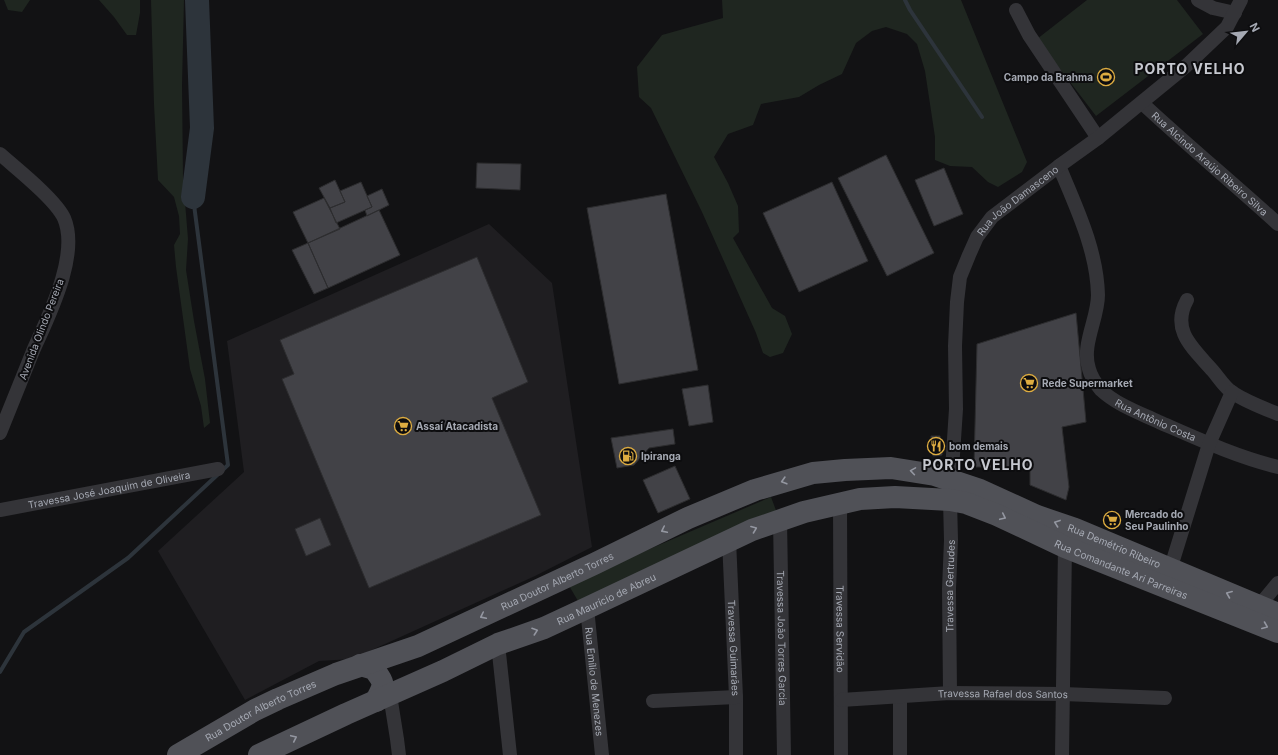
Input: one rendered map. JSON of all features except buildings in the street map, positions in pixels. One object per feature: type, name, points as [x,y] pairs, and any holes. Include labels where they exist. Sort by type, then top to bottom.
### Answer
[{"type":"main road","name":"Rua Doutor Alberto Torres","points":[[178,755],[255,710],[278,699],[360,665],[418,646],[594,564],[688,518],[755,490],[813,473],[891,468],[935,475],[955,494]]},
{"type":"main road","name":"Rua Demétrio Ribeiro","points":[[955,494],[980,490],[1037,516],[1075,529],[1170,570],[1269,610]]},
{"type":"main road","name":"Rua Maurício de Abreu","points":[[259,755],[498,644],[544,628],[752,530],[804,512],[860,499],[955,494]]},
{"type":"main road","name":"Rua Comandante Ari Parreiras","points":[[955,494],[1064,547],[1278,632]]},
{"type":"main road","points":[[360,665],[374,669],[382,679],[383,686],[392,694],[398,682],[392,674],[392,663],[398,653]]},
{"type":"street","points":[[1198,0],[1213,8],[1235,13]]},
{"type":"street","name":"Rua João Damasceno","points":[[955,494],[955,346],[957,302],[960,278],[976,237],[992,217],[1098,138],[1186,66],[1227,27],[1240,0]]},
{"type":"street","points":[[1016,10],[1029,35],[1098,138]]},
{"type":"street","name":"Rua Alcindo Araújo Ribeiro Silva","points":[[1142,103],[1278,224]]},
{"type":"street","name":"Avenida Olindo Pereira","points":[[0,154],[58,209],[64,218],[68,230],[69,240],[61,284],[0,433]]},
{"type":"street","name":"Rua Antônio Costa","points":[[1059,166],[1079,215],[1092,254],[1096,274],[1098,297],[1086,356],[1088,369],[1092,377],[1102,390],[1118,402],[1209,444],[1278,467]]},
{"type":"street","points":[[1187,300],[1181,313],[1183,331],[1189,344],[1232,392],[1258,406],[1278,414]]},
{"type":"street","points":[[1170,570],[1209,444],[1232,392]]},
{"type":"street","name":"Travessa José Joaquim de Oliveira","points":[[0,510],[218,469]]},
{"type":"street","name":"Travessa Gertrudes","points":[[950,693],[955,494]]},
{"type":"street","name":"Travessa Servidão","points":[[840,504],[841,755]]},
{"type":"street","name":"Travessa João Torres Garcia","points":[[780,520],[784,755]]},
{"type":"street","name":"Travessa Guimarães","points":[[729,540],[736,697],[736,755]]},
{"type":"street","points":[[1062,755],[1064,547]]},
{"type":"street","points":[[1269,610],[1278,582]]},
{"type":"street","name":"Rua Emílio de Menezes","points":[[587,608],[602,755]]},
{"type":"street","points":[[498,644],[510,755]]},
{"type":"street","name":"Travessa Rafael dos Santos","points":[[841,700],[950,693],[1063,694],[1165,698]]},
{"type":"street","points":[[392,694],[399,755]]},
{"type":"street","points":[[653,701],[736,697]]},
{"type":"street","points":[[900,697],[900,755]]},
{"type":"shaded area","points":[[4,0],[30,0],[22,12],[8,10]]},
{"type":"shaded area","points":[[99,0],[140,0],[140,13],[136,35],[127,35]]},
{"type":"shaded area","points":[[151,0],[184,0],[182,85],[183,177],[188,239],[186,270],[205,379],[210,423],[204,428],[201,406],[190,369],[176,267],[174,245],[180,234],[179,216],[174,197],[158,180]]},
{"type":"shaded area","points":[[722,0],[961,0],[1027,162],[1022,172],[998,187],[988,182],[972,167],[950,166],[935,160],[935,137],[925,71],[917,44],[907,34],[886,27],[872,31],[856,43],[842,74],[799,97],[761,104],[753,125],[728,134],[714,157],[738,206],[739,232],[733,238],[772,308],[785,316],[792,334],[783,353],[770,357],[763,353],[756,333],[702,212],[651,108],[639,97],[637,67],[662,35],[723,18]]},
{"type":"shaded area","name":"Campo da Brahma","points":[[1087,0],[1177,0],[1203,34],[1096,116],[1037,39]]},
{"type":"shaded area","points":[[489,224],[552,283],[592,547],[535,576],[352,659],[319,661],[245,700],[158,551],[244,472],[227,341]]},
{"type":"shaded area","points":[[771,497],[777,513],[581,606],[568,584]]},
{"type":"waterway","points":[[193,197],[202,128],[197,0]]},
{"type":"waterway","points":[[905,0],[910,10],[982,117]]},
{"type":"waterway","points":[[0,672],[24,632],[128,558],[228,465],[193,197]]},
{"type":"place","name":"Campo da Brahma","points":[[1106,77]]},
{"type":"place","name":"Rede Supermarket","points":[[1029,383]]},
{"type":"place","name":"Assaí Atacadista","points":[[403,426]]},
{"type":"place","name":"bom demais","points":[[936,446]]},
{"type":"place","name":"Ipiranga","points":[[628,456]]},
{"type":"place","name":"Mercado do Seu Paulinho","points":[[1112,520]]},
{"type":"district","name":"PORTO VELHO","points":[[1190,69]]},
{"type":"district","name":"PORTO VELHO","points":[[978,465]]}]
